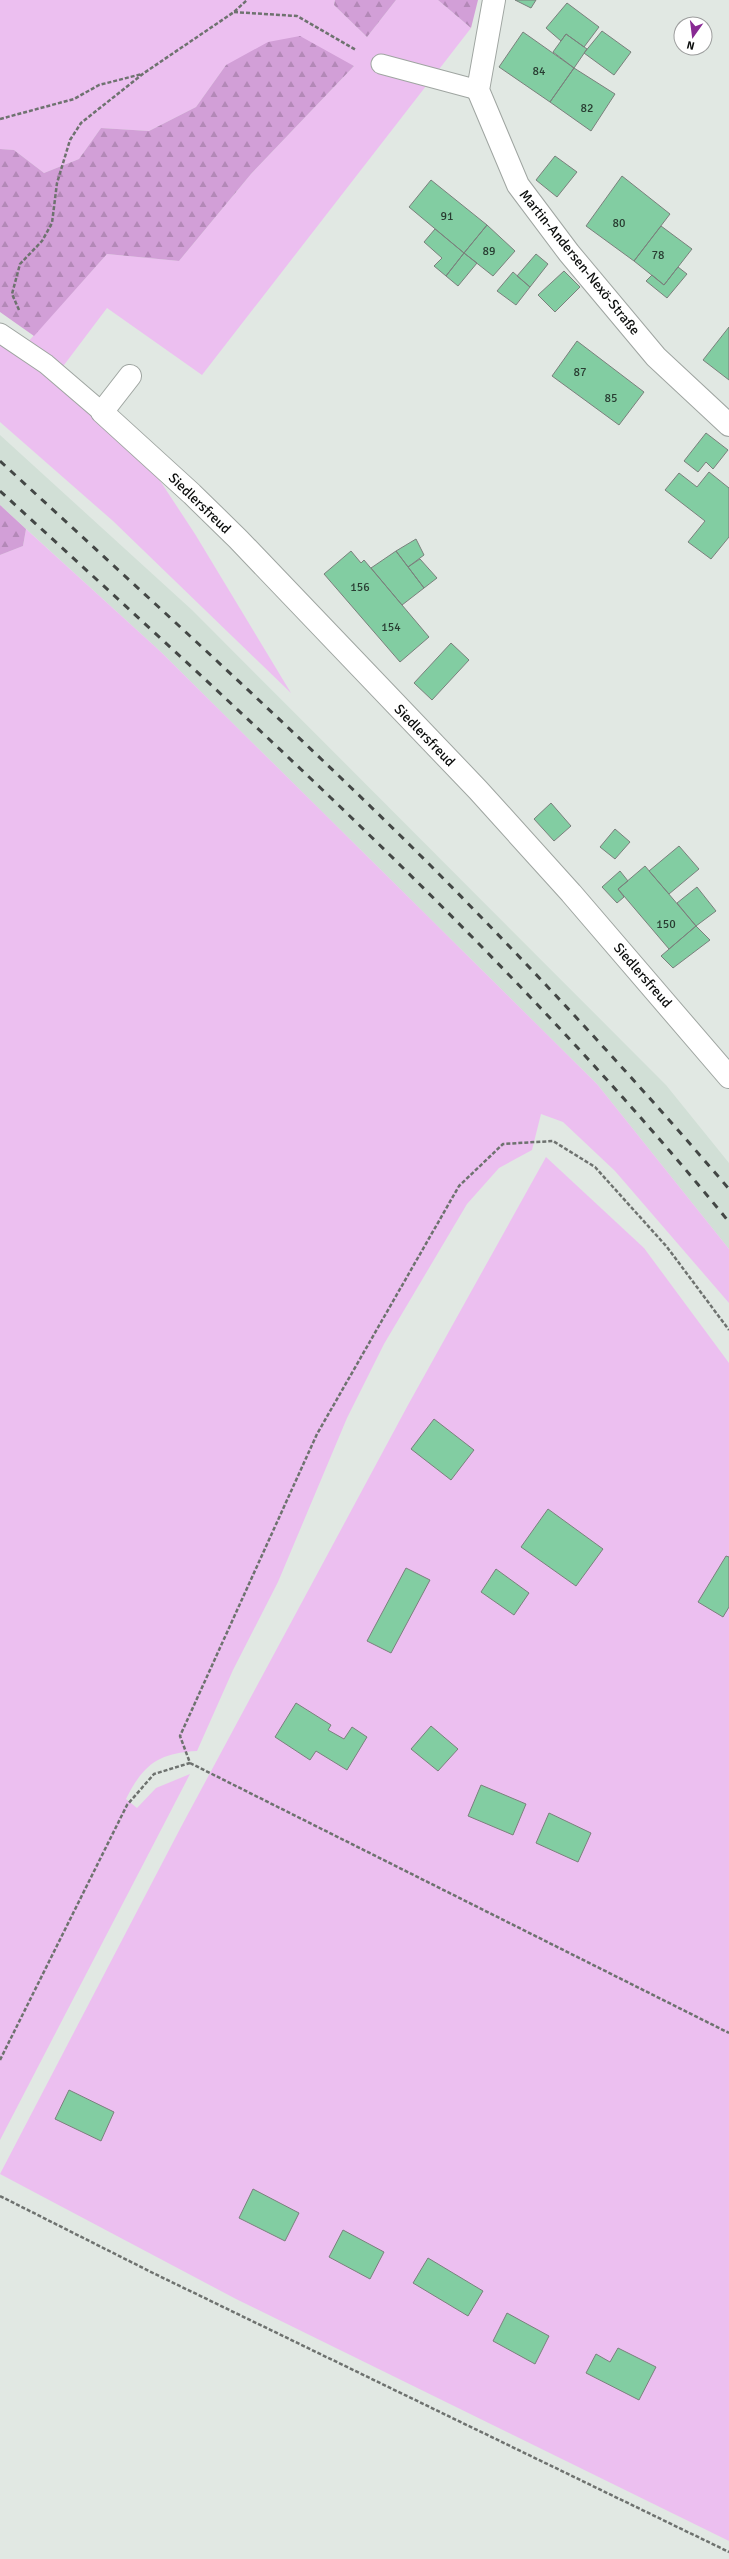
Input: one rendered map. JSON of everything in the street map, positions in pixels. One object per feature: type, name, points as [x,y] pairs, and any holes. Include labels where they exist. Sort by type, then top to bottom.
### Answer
[{"type":"street","points":[[478,90],[494,0]]},
{"type":"street","name":"Martin-Andersen-Nexö-Straße","points":[[478,90],[518,185],[569,253],[656,357],[729,425]]},
{"type":"street","points":[[102,412],[130,376]]},
{"type":"street","name":"Siedlersfreud","points":[[102,412],[228,529],[478,790],[571,893],[729,1077]]},
{"type":"lane","points":[[381,64],[478,90]]},
{"type":"lane","name":"Siedlersfreud","points":[[0,333],[46,364],[102,412]]},
{"type":"path","points":[[22,317],[12,294],[20,264],[42,241],[52,223],[57,183],[70,140],[81,123],[144,73],[234,12],[247,0]]},
{"type":"path","points":[[234,12],[297,16],[381,64]]},
{"type":"path","points":[[0,119],[74,99],[99,85],[144,73]]},
{"type":"path","points":[[729,1330],[667,1247],[595,1167],[553,1141],[503,1144],[459,1186],[317,1434],[180,1736],[190,1763],[729,2033]]},
{"type":"path","points":[[0,2060],[127,1805],[154,1774],[190,1763]]},
{"type":"path","points":[[0,2196],[153,2273],[729,2552]]},
{"type":"shaded area","points":[[0,0],[335,0],[334,5],[367,37],[396,0],[438,0],[471,28],[202,375],[107,308],[55,377],[153,470],[195,534],[291,693],[113,521],[0,422],[0,340],[18,353],[107,254],[179,261],[251,174],[354,66],[336,58],[226,65],[196,107],[149,131],[101,128],[79,159],[44,173],[14,150],[0,149]]},
{"type":"shaded area","points":[[0,435],[192,610],[666,1085],[729,1163],[729,1249],[597,1084],[161,652],[0,505]]},
{"type":"shaded area","points":[[26,529],[161,652],[597,1084],[729,1249],[729,1303],[615,1171],[563,1122],[541,1114],[532,1150],[499,1168],[467,1204],[384,1344],[347,1418],[278,1582],[233,1670],[197,1751],[183,1752],[162,1758],[146,1769],[132,1787],[126,1799],[137,1808],[156,1788],[190,1774],[0,2140],[0,555],[23,546]]},
{"type":"shaded area","points":[[546,1157],[644,1248],[729,1363],[729,2541],[236,2299],[0,2174],[181,1827],[408,1405]]},
{"type":"green space","points":[[335,0],[396,0],[367,37],[334,5]]},
{"type":"green space","points":[[438,0],[478,0],[471,28]]},
{"type":"green space","points":[[300,36],[354,66],[251,174],[179,261],[107,254],[34,336],[0,312],[0,149],[14,150],[44,173],[79,159],[101,128],[149,131],[196,107],[226,65],[268,42]]},
{"type":"green space","points":[[0,505],[26,529],[23,546],[0,555]]},
{"type":"building","points":[[515,0],[536,0],[531,8]]},
{"type":"building","points":[[567,3],[599,27],[584,47],[566,34],[561,41],[546,28]]},
{"type":"building","points":[[602,31],[631,52],[614,75],[584,53]]},
{"type":"building","points":[[523,32],[574,68],[550,102],[499,67]]},
{"type":"building","points":[[566,34],[587,49],[574,68],[553,52]]},
{"type":"building","points":[[574,68],[615,94],[591,131],[550,102]]},
{"type":"building","points":[[555,156],[577,172],[557,197],[536,180]]},
{"type":"building","points":[[622,176],[670,214],[634,261],[586,226]]},
{"type":"building","points":[[431,180],[487,225],[464,253],[409,207]]},
{"type":"building","points":[[487,225],[515,251],[493,276],[464,253]]},
{"type":"building","points":[[661,226],[692,249],[664,285],[634,261]]},
{"type":"building","points":[[435,229],[464,253],[446,276],[434,266],[442,258],[424,242]]},
{"type":"building","points":[[464,253],[477,263],[458,286],[446,276]]},
{"type":"building","points":[[536,254],[548,264],[530,287],[517,276]]},
{"type":"building","points":[[678,267],[687,274],[667,298],[646,281],[652,275],[664,285]]},
{"type":"building","points":[[564,271],[580,287],[555,312],[538,295]]},
{"type":"building","points":[[513,272],[530,287],[516,305],[497,291]]},
{"type":"building","points":[[729,327],[729,380],[703,360]]},
{"type":"building","points":[[577,341],[644,392],[619,425],[552,376]]},
{"type":"building","points":[[706,433],[728,450],[713,469],[706,462],[698,472],[684,461]]},
{"type":"building","points":[[709,472],[729,488],[729,537],[711,559],[688,542],[705,521],[665,490],[679,473],[697,487]]},
{"type":"building","points":[[416,539],[424,555],[408,567],[396,551]]},
{"type":"building","points":[[351,551],[361,563],[364,560],[429,637],[400,662],[324,574]]},
{"type":"building","points":[[396,551],[424,588],[402,605],[371,568]]},
{"type":"building","points":[[420,559],[437,578],[424,588],[408,567]]},
{"type":"building","points":[[451,643],[469,660],[432,700],[414,683]]},
{"type":"building","points":[[551,803],[571,826],[554,841],[534,819]]},
{"type":"building","points":[[615,829],[630,842],[615,859],[600,847]]},
{"type":"building","points":[[679,846],[699,869],[669,894],[649,871]]},
{"type":"building","points":[[645,866],[696,926],[669,949],[618,889]]},
{"type":"building","points":[[620,871],[628,881],[618,889],[624,897],[617,903],[602,887]]},
{"type":"building","points":[[697,887],[716,911],[696,926],[677,903]]},
{"type":"building","points":[[696,926],[710,940],[673,968],[661,956]]},
{"type":"building","points":[[434,1419],[474,1450],[451,1480],[411,1449]]},
{"type":"building","points":[[548,1509],[603,1549],[576,1586],[521,1547]]},
{"type":"building","points":[[726,1556],[729,1557],[729,1607],[723,1617],[698,1602]]},
{"type":"building","points":[[406,1568],[430,1580],[391,1653],[367,1641]]},
{"type":"building","points":[[496,1569],[529,1593],[514,1615],[481,1592]]},
{"type":"building","points":[[296,1703],[331,1725],[328,1730],[344,1739],[352,1727],[367,1737],[347,1770],[316,1751],[310,1760],[275,1737]]},
{"type":"building","points":[[431,1726],[458,1749],[438,1771],[411,1749]]},
{"type":"building","points":[[481,1785],[526,1804],[513,1835],[468,1816]]},
{"type":"building","points":[[549,1813],[591,1833],[578,1862],[536,1843]]},
{"type":"building","points":[[69,2090],[114,2112],[101,2141],[55,2119]]},
{"type":"building","points":[[253,2189],[299,2213],[285,2241],[239,2218]]},
{"type":"building","points":[[343,2230],[384,2252],[370,2279],[329,2257]]},
{"type":"building","points":[[428,2258],[483,2291],[468,2316],[413,2283]]},
{"type":"building","points":[[507,2313],[549,2336],[535,2364],[493,2341]]},
{"type":"building","points":[[618,2348],[656,2367],[639,2400],[586,2373],[596,2354],[610,2362]]},
{"type":"railway","points":[[0,461],[274,714],[434,869],[584,1026],[658,1107],[729,1189]]},
{"type":"railway","points":[[0,491],[285,754],[378,843],[470,935],[559,1028],[646,1123],[729,1222]]}]
